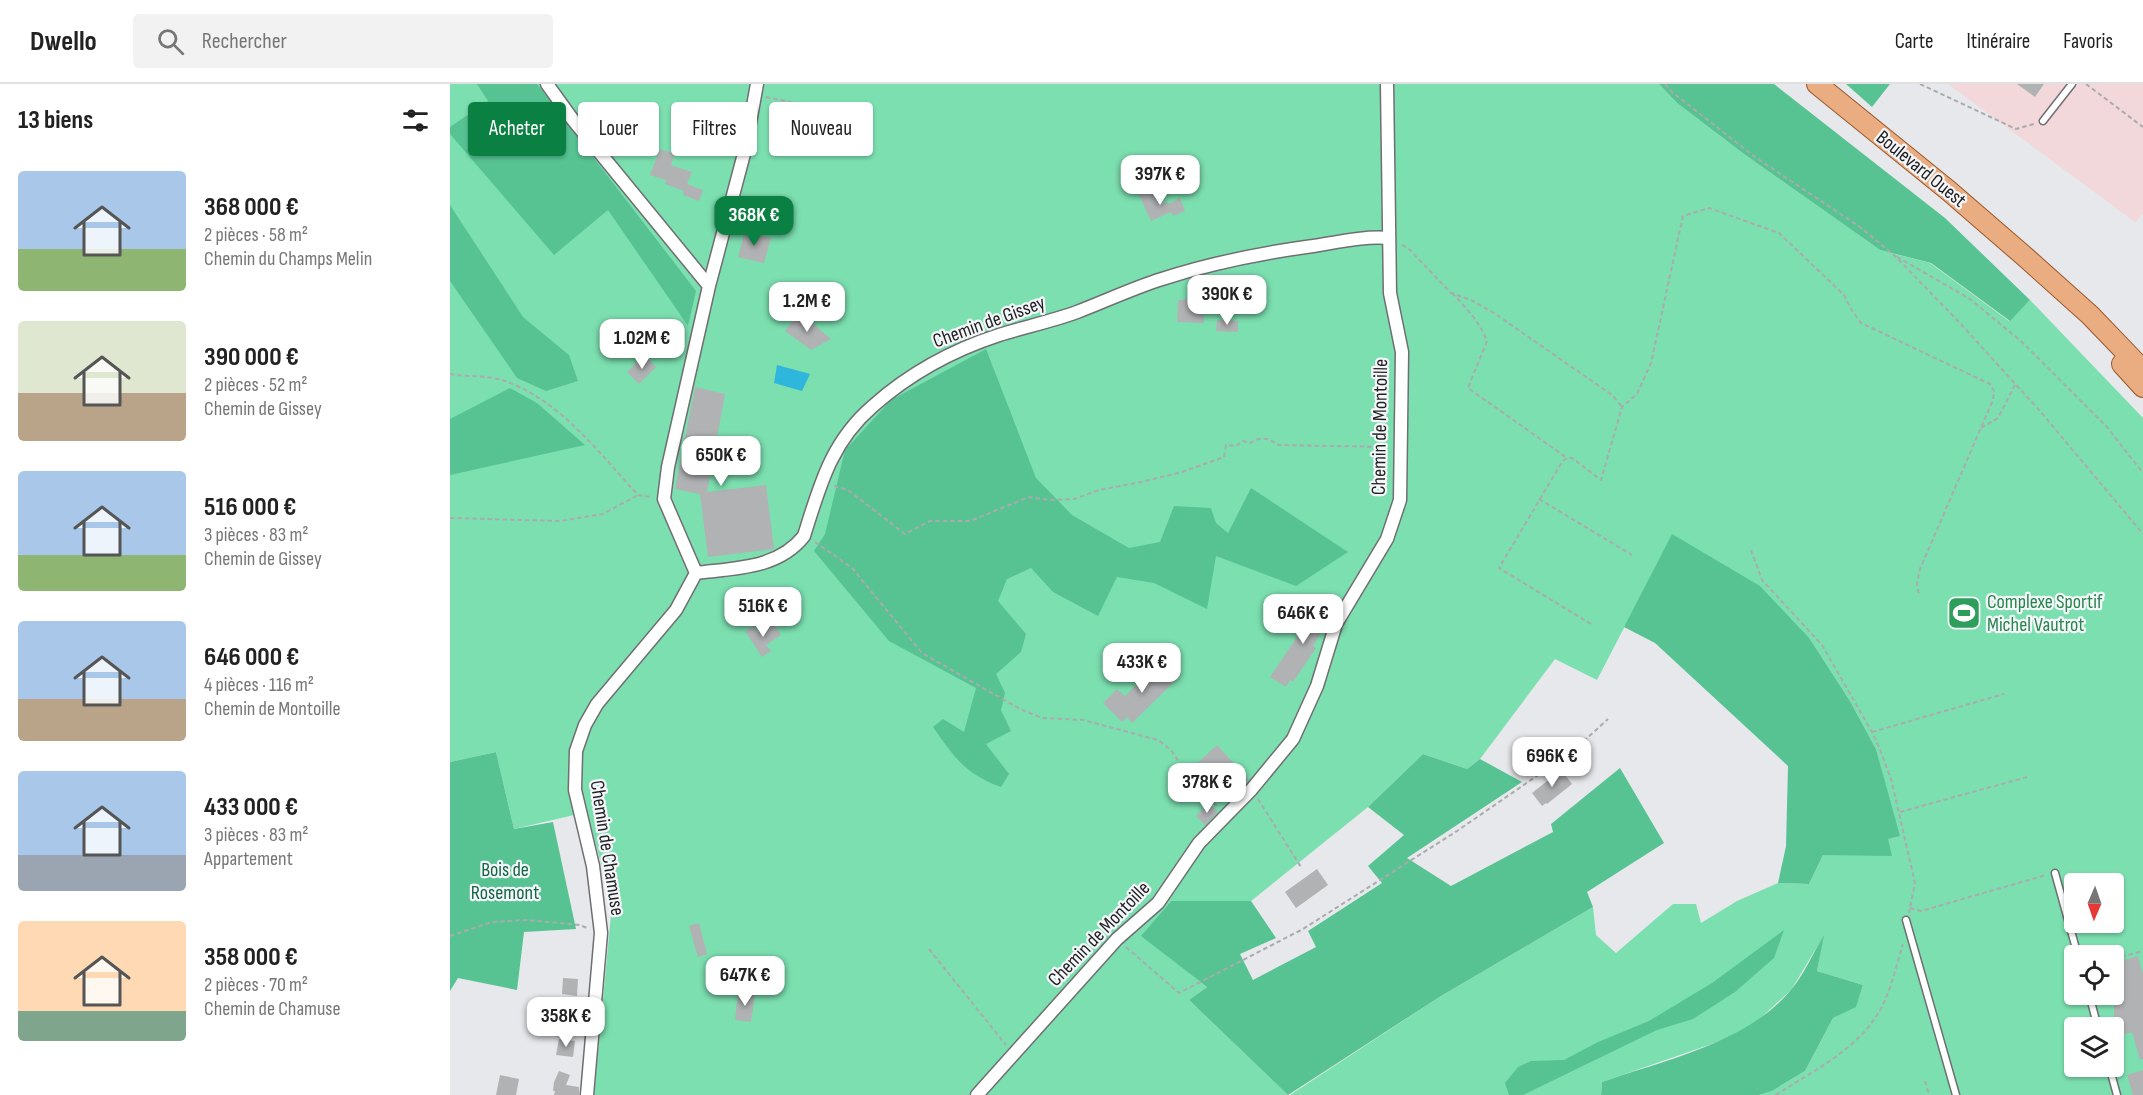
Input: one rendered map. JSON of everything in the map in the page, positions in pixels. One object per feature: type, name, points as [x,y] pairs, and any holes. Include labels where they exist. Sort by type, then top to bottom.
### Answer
[{"type":"main road","name":"Boulevard Ouest","points":[[1817,84],[2023,255],[2090,315],[2143,370]]},
{"type":"main road","name":"Boulevard Ouest","points":[[2023,255],[2143,387]]},
{"type":"street","points":[[547,84],[573,120],[709,286]]},
{"type":"street","name":"Chemin de Montoille","points":[[977,1095],[1117,939],[1158,903],[1199,843],[1251,790],[1293,739],[1317,686],[1336,624],[1387,539],[1400,500],[1402,352],[1390,293],[1387,84]]},
{"type":"street","points":[[756,89],[745,150],[709,286],[668,468],[664,499],[696,573],[758,566],[788,552],[804,536]]},
{"type":"street","name":"Chemin de Gissey","points":[[804,536],[834,453],[846,434],[873,406],[934,362],[996,336],[1075,312],[1161,279],[1200,267],[1306,247],[1373,237],[1389,238]]},
{"type":"street","name":"Chemin de Chamuse","points":[[587,1095],[601,933],[593,866],[575,790],[576,751],[585,725],[597,704],[676,610],[696,573]]},
{"type":"lane","points":[[2043,121],[2072,84]]},
{"type":"lane","points":[[2055,873],[2075,945]]},
{"type":"lane","points":[[1906,920],[1956,1095]]},
{"type":"lane","points":[[2112,1077],[2117,1095]]},
{"type":"path","points":[[1665,84],[1672,92],[1755,156],[1860,227],[1895,256],[2016,384],[2143,534]]},
{"type":"path","points":[[1920,84],[2016,129],[2043,121]]},
{"type":"path","points":[[2086,84],[2143,127]]},
{"type":"path","points":[[756,89],[796,102]]},
{"type":"path","points":[[1389,238],[1408,248],[1470,312],[1484,332],[1487,341],[1468,388],[1601,480],[1622,408],[1637,394],[1651,363],[1683,216],[1709,208],[1779,233],[1844,295],[1861,323],[1990,384],[1994,391],[1993,400],[1920,569],[1917,583],[1919,597]]},
{"type":"path","points":[[1895,256],[1970,298],[2022,342],[2107,427],[2143,473]]},
{"type":"path","points":[[1451,293],[1471,300],[1494,313],[1612,395],[1622,408]]},
{"type":"path","points":[[450,374],[503,380],[527,390],[570,421],[638,495],[603,514],[560,521],[450,518]]},
{"type":"path","points":[[1981,428],[1998,418],[2016,384]]},
{"type":"path","points":[[818,492],[832,485],[848,490],[905,534],[930,521],[970,521],[1029,497],[1049,500],[1074,499],[1099,489],[1141,483],[1182,472],[1224,457],[1226,445],[1236,446],[1243,441],[1250,443],[1258,439],[1268,439],[1279,445],[1324,444],[1402,448]]},
{"type":"path","points":[[1567,458],[1555,472],[1499,568],[1591,624]]},
{"type":"path","points":[[1539,500],[1632,555]]},
{"type":"path","points":[[804,536],[852,568],[922,653],[1020,709],[1042,718],[1083,720],[1158,740],[1171,750],[1189,777],[1226,816]]},
{"type":"path","points":[[1751,550],[1762,580],[1822,645],[1872,732],[1891,779],[1915,883],[1906,920],[1905,936],[1889,991],[1875,1019],[1843,1052],[1776,1095]]},
{"type":"path","points":[[1872,732],[2004,694]]},
{"type":"path","points":[[1117,939],[1179,993],[1303,929],[1437,843],[1573,751],[1608,719]]},
{"type":"path","points":[[1900,812],[2027,777]]},
{"type":"path","points":[[1251,790],[1301,867]]},
{"type":"path","points":[[1910,908],[1921,911],[2055,873]]},
{"type":"path","points":[[450,936],[492,922],[526,920],[580,925],[601,933]]},
{"type":"path","points":[[929,949],[1014,1054]]},
{"type":"path","points":[[2124,956],[2143,951]]},
{"type":"path","points":[[1925,1081],[1929,1095]]},
{"type":"shaded area","points":[[1948,84],[2143,84],[2143,214],[2135,222]]},
{"type":"green space","points":[[450,84],[1659,84],[1677,103],[1744,154],[1880,250],[1930,263],[2009,321],[2030,300],[2143,418],[2143,1095],[1759,1095],[1772,1091],[1805,1071],[1833,1018],[1856,1006],[1863,985],[1817,971],[1823,937],[1791,990],[1754,1024],[1723,1040],[1602,1082],[1601,1095],[1290,1095],[1441,996],[1593,907],[1596,935],[1616,953],[1673,904],[1696,904],[1701,923],[1737,901],[1778,883],[1809,884],[1823,855],[1899,836],[1876,749],[1850,701],[1810,639],[1672,535],[1597,680],[1555,659],[1480,759],[1467,769],[1423,754],[1368,807],[1251,901],[1171,901],[1142,936],[1207,987],[1189,1000],[1288,1095],[594,1095],[612,904],[587,812],[514,829],[496,752],[450,762]]},
{"type":"green space","points":[[477,84],[537,84],[551,102],[487,102]]},
{"type":"green space","points":[[1659,84],[1774,84],[1945,218],[2030,300],[2010,321],[1931,263],[1880,250],[1744,154],[1677,103]]},
{"type":"green space","points":[[1846,84],[1890,84],[1872,107]]},
{"type":"green space","points":[[468,115],[468,155],[450,134],[450,127]]},
{"type":"green space","points":[[566,122],[578,137],[578,156],[592,156],[696,291],[688,326],[608,210],[554,255],[469,156],[566,156]]},
{"type":"green space","points":[[450,205],[523,317],[569,355],[578,381],[546,391],[517,378],[450,281]]},
{"type":"green space","points":[[986,349],[1036,478],[1072,515],[1129,548],[1160,542],[1174,506],[1211,508],[1216,523],[1228,533],[1251,488],[1348,552],[1296,586],[1216,556],[1207,609],[1154,583],[1117,577],[1098,616],[1053,592],[1031,568],[1007,579],[998,601],[1026,634],[1021,652],[996,674],[1005,693],[1001,710],[1011,731],[986,744],[1009,774],[1001,787],[978,776],[961,763],[933,727],[943,719],[964,732],[976,688],[889,641],[814,551],[825,534],[845,450],[891,400]]},
{"type":"green space","points":[[510,388],[537,403],[585,445],[450,475],[450,419]]},
{"type":"green space","points":[[1672,534],[1760,586],[1810,639],[1850,701],[1876,749],[1900,836],[1888,839],[1892,856],[1823,855],[1809,884],[1778,883],[1786,846],[1788,766],[1655,643],[1624,627]]},
{"type":"green space","name":"Bois de Rosemont","points":[[496,752],[514,829],[553,822],[576,929],[524,932],[517,990],[458,978],[450,991],[450,762]]},
{"type":"green space","points":[[1423,754],[1467,769],[1480,759],[1522,782],[1407,858],[1451,886],[1553,832],[1551,824],[1620,768],[1664,843],[1587,892],[1593,907],[1441,996],[1288,1095],[1189,1000],[1207,987],[1141,936],[1171,901],[1251,901],[1276,938],[1240,954],[1253,980],[1316,947],[1308,931],[1382,883],[1368,866],[1404,835],[1368,807]]},
{"type":"green space","points":[[1784,930],[1774,958],[1735,992],[1693,1019],[1657,1030],[1523,1095],[1509,1095],[1505,1083],[1518,1067],[1531,1061],[1564,1060],[1598,1042],[1649,1021],[1712,983]]},
{"type":"green space","points":[[1824,935],[1817,971],[1863,985],[1856,1007],[1833,1018],[1805,1071],[1772,1091],[1759,1095],[1601,1095],[1602,1082],[1703,1048],[1751,1024],[1772,1009],[1795,985]]},
{"type":"water","points":[[777,365],[810,374],[802,391],[774,383]]},
{"type":"building","points":[[2017,84],[2044,84],[2035,97]]},
{"type":"building","points":[[660,149],[671,153],[671,156],[674,156],[671,165],[692,172],[687,184],[703,190],[699,201],[683,195],[684,191],[665,184],[666,180],[650,175]]},
{"type":"building","points":[[1154,188],[1161,204],[1167,202],[1168,204],[1180,198],[1185,211],[1173,216],[1171,212],[1151,221],[1139,195]]},
{"type":"building","points":[[745,231],[771,238],[764,263],[738,257]]},
{"type":"building","points":[[1185,298],[1203,298],[1204,323],[1177,322],[1178,300],[1185,300]]},
{"type":"building","points":[[797,314],[831,339],[811,350],[785,331]]},
{"type":"building","points":[[1217,320],[1238,321],[1238,332],[1216,331]]},
{"type":"building","points":[[644,355],[656,367],[639,384],[627,372]]},
{"type":"building","points":[[695,387],[725,394],[707,492],[766,485],[774,549],[708,557],[700,494],[675,489]]},
{"type":"building","points":[[1321,600],[1335,609],[1313,646],[1316,648],[1293,682],[1290,680],[1286,687],[1270,677],[1311,616],[1309,614]]},
{"type":"building","points":[[773,622],[781,635],[766,645],[771,651],[762,657],[745,631],[753,626],[758,632]]},
{"type":"building","points":[[1162,660],[1179,677],[1132,723],[1127,717],[1122,722],[1103,703],[1117,689],[1125,696]]},
{"type":"building","points":[[1217,745],[1249,780],[1234,796],[1225,787],[1216,796],[1191,769]]},
{"type":"building","points":[[1561,770],[1572,784],[1542,806],[1532,793]]},
{"type":"building","points":[[1209,803],[1218,812],[1205,825],[1196,816]]},
{"type":"building","points":[[1317,869],[1328,885],[1296,908],[1285,892]]},
{"type":"building","points":[[699,923],[707,954],[698,957],[689,926]]},
{"type":"building","points":[[2138,956],[2143,974],[2143,1059],[2140,1060],[2132,1032],[2124,1034],[2124,1017],[2114,1017],[2114,1005],[2124,1005],[2124,960]]},
{"type":"building","points":[[563,978],[578,979],[577,996],[562,994]]},
{"type":"building","points":[[738,993],[755,995],[751,1022],[735,1020]]},
{"type":"building","points":[[559,1039],[575,1041],[573,1057],[556,1055]]},
{"type":"building","points":[[2143,1070],[2143,1095],[2133,1095],[2127,1075]]},
{"type":"building","points":[[559,1071],[570,1075],[566,1085],[579,1087],[579,1095],[554,1095],[554,1082]]},
{"type":"building","points":[[500,1075],[519,1079],[516,1095],[496,1095]]},
{"type":"place","name":"Complexe Sportif Michel Vautrot","points":[[1964,613]]}]
